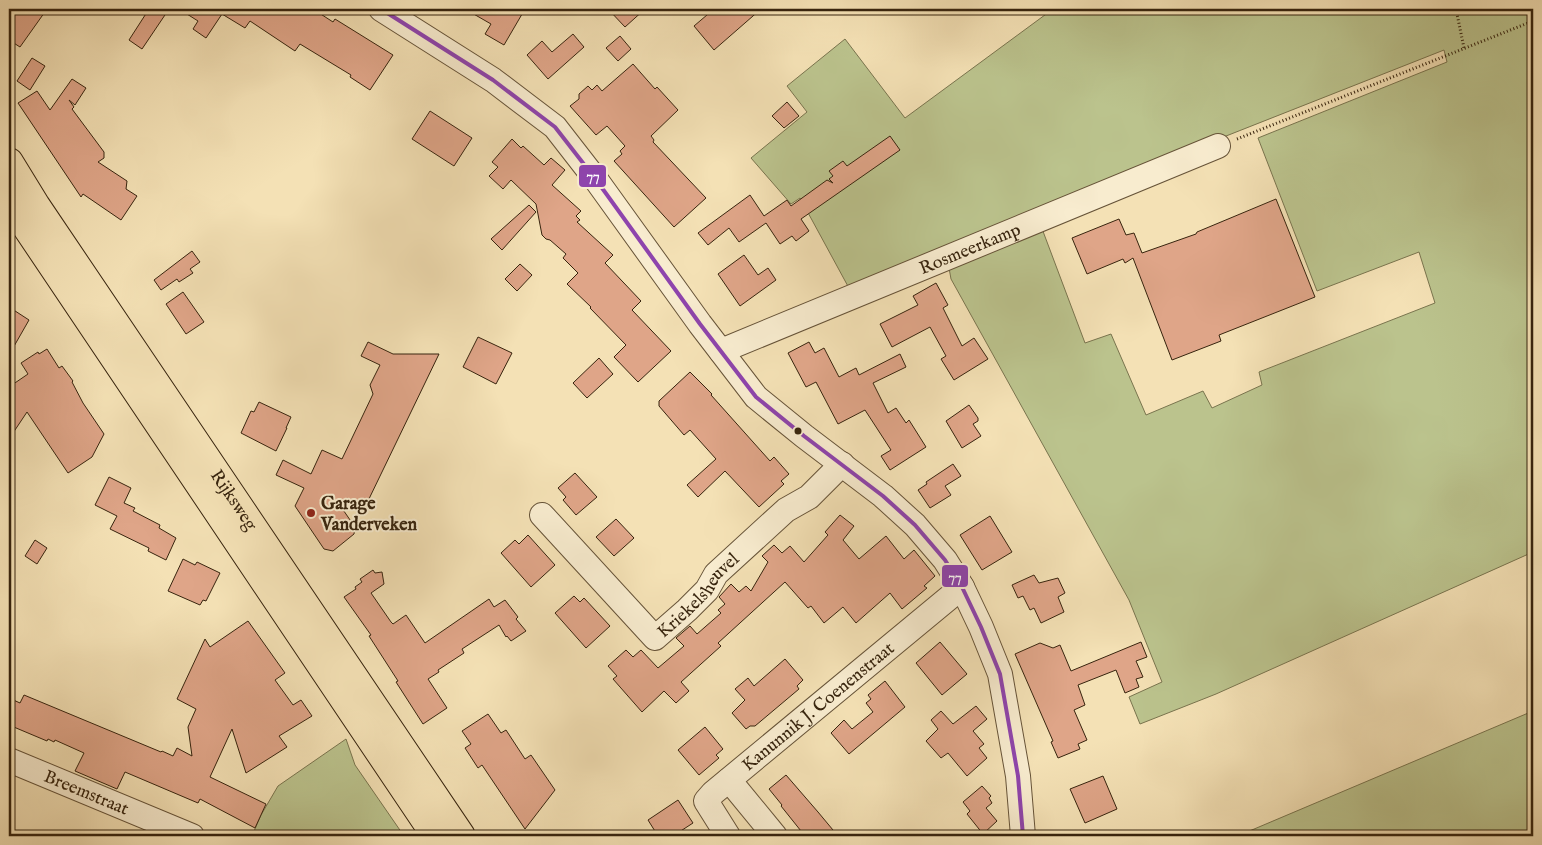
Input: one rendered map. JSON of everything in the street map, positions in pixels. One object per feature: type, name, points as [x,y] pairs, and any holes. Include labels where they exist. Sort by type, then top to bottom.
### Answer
[{"type":"main road","name":"Rijksweg","points":[[9,162],[47,222],[461,836]]},
{"type":"main road","name":"Rijksweg","points":[[9,201],[436,836]]},
{"type":"street","points":[[381,9],[493,80],[555,128],[598,180],[721,352],[756,397],[884,496],[915,525],[944,560],[962,587],[1000,674],[1018,776],[1023,836]]},
{"type":"street","name":"Rosmeerkamp","points":[[721,352],[1218,146]]},
{"type":"street","name":"Kriekelsheuvel","points":[[542,514],[655,638],[708,590],[716,574],[786,510],[809,497],[842,464]]},
{"type":"street","name":"Kanunnik J. Coenenstraat","points":[[728,836],[706,801],[713,792],[962,587]]},
{"type":"street","name":"Breemstraat","points":[[9,760],[192,836]]},
{"type":"street","name":"Kanunnik J. Coenenstraat","points":[[729,780],[775,836]]},
{"type":"path","points":[[1456,9],[1464,48]]},
{"type":"path","points":[[1218,146],[1533,21]]},
{"type":"green space","points":[[1053,9],[1533,9],[1533,552],[1216,694],[1140,724],[1129,697],[1162,682],[1129,600],[951,279],[949,268],[1041,226],[1085,343],[1111,334],[1146,415],[1203,391],[1212,408],[1262,385],[1259,372],[1435,303],[1419,252],[1317,291],[1258,138],[1447,62],[1444,50],[1183,153],[850,290],[800,198],[791,204],[751,158],[807,112],[787,86],[845,39],[905,118]]},
{"type":"green space","points":[[1533,711],[1533,836],[1237,836],[1240,835]]},
{"type":"green space","points":[[346,739],[355,765],[404,836],[252,836],[261,815],[278,786]]},
{"type":"building","points":[[9,9],[47,9],[20,47],[9,40]]},
{"type":"building","points":[[149,9],[169,9],[142,49],[129,40]]},
{"type":"building","points":[[179,9],[313,9],[333,22],[335,19],[393,55],[370,90],[350,77],[351,75],[300,44],[295,51],[250,21],[245,28],[222,14],[206,38],[193,29],[198,21]]},
{"type":"building","points":[[465,9],[525,9],[504,45],[485,34],[491,24]]},
{"type":"building","points":[[608,9],[645,9],[625,27]]},
{"type":"building","points":[[714,9],[761,9],[714,50],[694,26]]},
{"type":"building","points":[[573,34],[584,47],[548,79],[527,55],[542,41],[552,52]]},
{"type":"building","points":[[620,36],[631,49],[618,61],[606,48]]},
{"type":"building","points":[[32,58],[45,66],[30,90],[17,81]]},
{"type":"building","points":[[633,64],[655,89],[657,87],[678,110],[651,136],[654,140],[653,142],[706,198],[674,227],[614,161],[622,154],[620,151],[625,146],[607,126],[596,135],[570,106],[579,99],[579,94],[588,86],[592,90],[597,85],[602,91]]},
{"type":"building","points":[[72,79],[86,88],[75,105],[69,100],[74,107],[72,109],[104,152],[104,158],[98,162],[127,181],[126,189],[137,196],[121,220],[83,194],[81,197],[18,103],[37,91],[50,110]]},
{"type":"building","points":[[787,102],[799,116],[784,128],[772,116]]},
{"type":"building","points":[[430,111],[472,138],[454,166],[412,139]]},
{"type":"building","points":[[890,136],[900,150],[801,219],[809,231],[796,241],[792,236],[780,244],[766,223],[739,242],[729,228],[708,245],[698,233],[750,195],[764,216],[787,200],[791,206],[827,180],[833,183],[829,179],[833,176],[829,171],[843,161],[847,166]]},
{"type":"building","points":[[512,139],[521,148],[523,146],[544,165],[551,158],[565,170],[552,185],[581,211],[576,216],[580,220],[577,222],[613,255],[605,263],[641,301],[632,310],[671,351],[638,382],[614,357],[626,345],[567,284],[578,273],[563,258],[566,254],[542,235],[536,204],[511,180],[503,189],[489,176],[498,167],[492,162]]},
{"type":"building","points":[[1276,199],[1315,297],[1219,335],[1221,341],[1172,360],[1133,258],[1125,263],[1123,259],[1087,274],[1072,238],[1119,219],[1126,235],[1134,233],[1142,253],[1196,234]]},
{"type":"building","points":[[529,205],[536,212],[502,250],[491,239]]},
{"type":"building","points":[[192,251],[200,262],[190,269],[193,273],[179,282],[177,279],[161,290],[154,280]]},
{"type":"building","points":[[744,255],[758,275],[768,268],[776,280],[740,306],[718,274]]},
{"type":"building","points":[[520,264],[532,275],[517,291],[505,279]]},
{"type":"building","points":[[936,283],[948,305],[943,308],[962,346],[974,338],[988,359],[954,380],[941,359],[946,356],[930,327],[892,347],[880,324],[918,305],[913,296]]},
{"type":"building","points":[[183,292],[204,322],[186,334],[166,304]]},
{"type":"building","points":[[9,307],[29,320],[9,355]]},
{"type":"building","points":[[478,337],[512,353],[496,384],[463,367]]},
{"type":"building","points":[[368,342],[393,354],[439,354],[367,503],[339,504],[355,527],[354,534],[333,551],[324,549],[295,506],[304,488],[276,475],[283,460],[311,474],[322,450],[342,459],[373,394],[370,385],[380,365],[361,356]]},
{"type":"building","points":[[809,342],[815,353],[824,348],[839,377],[856,368],[859,375],[900,354],[906,367],[873,383],[888,413],[896,408],[906,423],[909,420],[926,447],[890,470],[881,456],[891,450],[865,410],[838,424],[816,382],[806,387],[788,353]]},
{"type":"building","points":[[47,349],[59,368],[62,366],[73,381],[83,403],[104,434],[92,457],[68,473],[27,412],[9,439],[9,387],[28,374],[21,363],[38,352],[39,354]]},
{"type":"building","points":[[599,358],[613,374],[587,398],[573,383]]},
{"type":"building","points":[[690,372],[712,394],[770,461],[774,457],[789,474],[781,481],[784,484],[759,507],[725,471],[698,497],[687,485],[716,459],[690,430],[684,435],[659,406],[659,401]]},
{"type":"building","points":[[259,402],[291,417],[276,451],[241,433],[251,411],[254,412]]},
{"type":"building","points":[[969,405],[978,418],[978,421],[973,424],[981,436],[962,448],[946,421]]},
{"type":"building","points":[[953,464],[961,476],[945,486],[951,495],[930,508],[918,490],[927,484],[926,482]]},
{"type":"building","points":[[575,473],[597,497],[576,515],[563,500],[566,497],[558,488]]},
{"type":"building","points":[[109,477],[131,488],[124,503],[135,508],[133,511],[160,525],[159,528],[176,538],[166,560],[148,551],[149,548],[110,529],[117,516],[95,505]]},
{"type":"building","points":[[840,515],[854,526],[843,540],[859,559],[886,536],[904,559],[914,550],[935,576],[924,586],[927,588],[902,609],[890,593],[856,623],[843,607],[824,623],[811,606],[808,608],[785,582],[718,643],[721,646],[681,682],[689,691],[676,703],[664,691],[642,712],[613,679],[617,676],[608,666],[626,650],[633,657],[641,650],[658,668],[684,646],[676,638],[690,626],[697,634],[721,613],[718,610],[725,604],[719,597],[731,584],[739,592],[746,586],[751,591],[768,562],[762,556],[774,545],[782,553],[790,546],[804,562],[828,535],[825,532]]},
{"type":"building","points":[[990,516],[1012,552],[982,570],[960,535]]},
{"type":"building","points":[[616,519],[634,538],[614,556],[596,537]]},
{"type":"building","points":[[528,535],[555,565],[531,587],[501,553],[515,540],[519,544]]},
{"type":"building","points":[[35,540],[47,548],[37,564],[25,556]]},
{"type":"building","points":[[183,559],[195,565],[197,562],[220,573],[206,601],[203,600],[200,605],[168,591]]},
{"type":"building","points":[[373,570],[375,573],[382,572],[384,584],[371,593],[391,622],[393,624],[406,615],[425,643],[489,599],[494,607],[505,600],[518,617],[516,619],[526,631],[511,641],[506,637],[499,625],[462,649],[464,653],[428,679],[447,708],[423,724],[369,636],[371,635],[344,597],[356,589],[355,587],[362,582],[360,579]]},
{"type":"building","points":[[1034,575],[1039,583],[1058,578],[1065,593],[1058,597],[1064,612],[1041,623],[1034,608],[1030,610],[1023,596],[1018,598],[1012,585]]},
{"type":"building","points":[[574,596],[580,602],[584,598],[610,626],[586,648],[555,613]]},
{"type":"building","points":[[248,621],[285,673],[275,680],[293,705],[301,700],[312,716],[279,736],[287,747],[246,773],[232,729],[210,777],[266,804],[255,828],[200,799],[198,803],[125,772],[117,789],[75,771],[84,753],[55,740],[54,742],[48,739],[47,741],[9,725],[9,698],[20,703],[24,695],[161,752],[173,756],[177,748],[192,756],[188,727],[196,709],[177,699],[205,639],[210,647]]},
{"type":"building","points":[[940,642],[967,674],[942,695],[916,663]]},
{"type":"building","points":[[1141,642],[1147,657],[1136,661],[1143,677],[1136,679],[1139,687],[1125,693],[1116,670],[1078,685],[1085,705],[1074,710],[1087,740],[1078,744],[1080,749],[1058,758],[1051,742],[1053,741],[1015,654],[1040,643],[1053,648],[1060,645],[1071,671]]},
{"type":"building","points":[[785,659],[803,680],[797,686],[799,689],[755,726],[750,726],[746,729],[732,713],[745,700],[735,689],[748,678],[754,686]]},
{"type":"building","points":[[885,681],[905,707],[849,754],[831,733],[844,720],[852,729],[873,712],[866,703],[871,699],[868,695]]},
{"type":"building","points":[[976,706],[987,719],[973,731],[984,744],[979,748],[987,758],[967,776],[948,753],[941,758],[926,741],[938,729],[931,720],[941,711],[953,724]]},
{"type":"building","points":[[488,714],[501,733],[506,730],[525,759],[531,755],[555,790],[525,829],[482,765],[478,768],[465,748],[471,744],[462,731]]},
{"type":"building","points":[[705,727],[723,749],[716,755],[719,758],[699,775],[678,750]]},
{"type":"building","points":[[786,775],[838,836],[805,836],[769,789]]},
{"type":"building","points":[[1103,776],[1117,809],[1085,823],[1070,789]]},
{"type":"building","points":[[982,786],[991,796],[989,798],[992,803],[986,808],[997,821],[983,834],[967,814],[970,811],[963,802]]},
{"type":"building","points":[[678,800],[693,823],[673,836],[658,836],[648,820]]},
{"type":"transit line","name":"77","points":[[381,9],[493,80],[555,127],[756,397],[883,496],[915,525],[945,560],[962,587],[1000,674],[1018,776],[1023,836]]},
{"type":"place","name":"Garage Vanderveken","points":[[311,513]]}]
